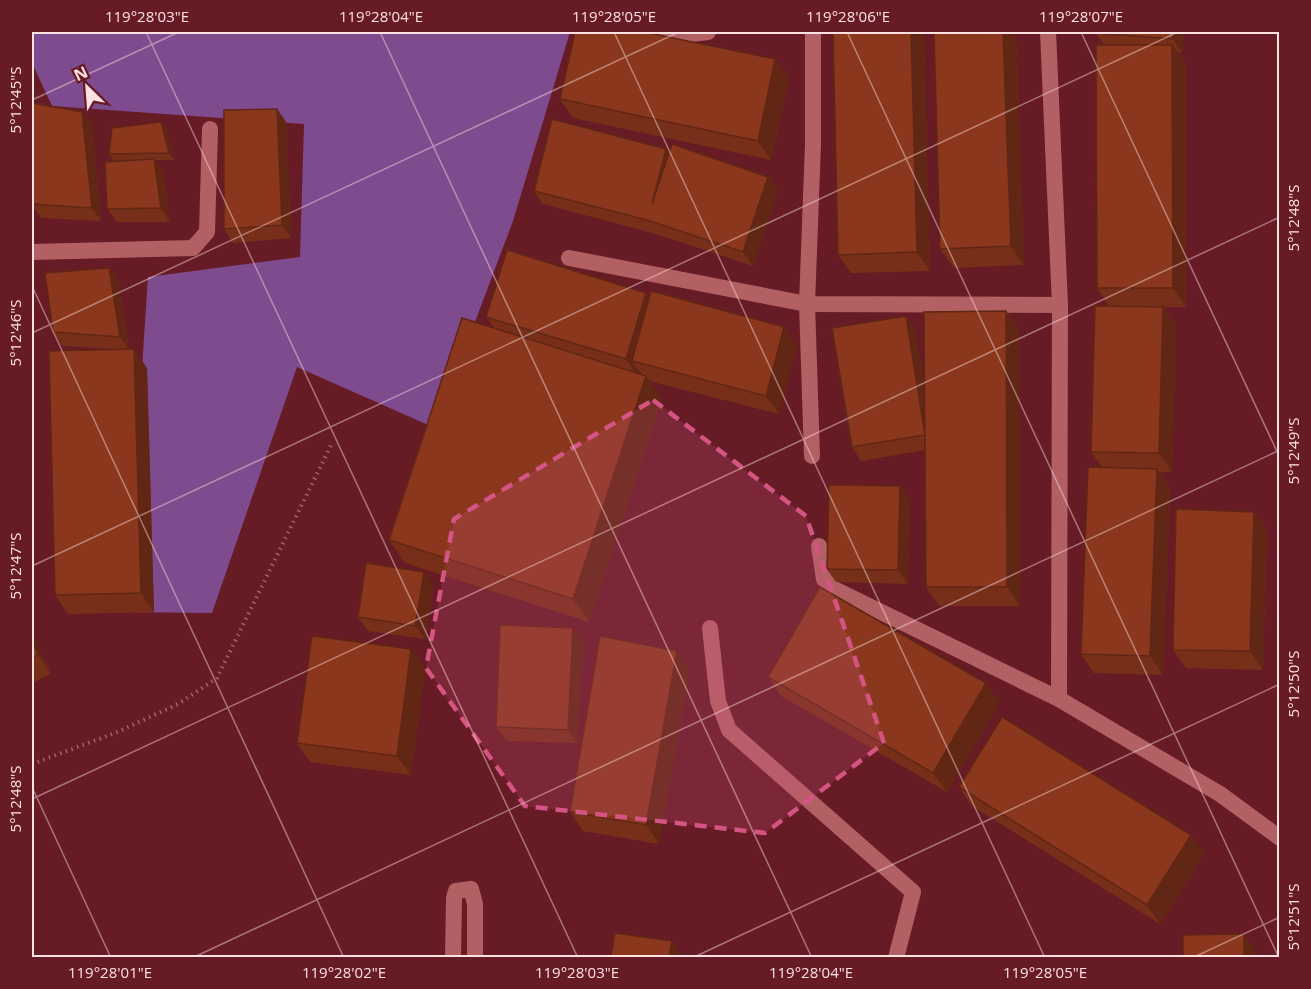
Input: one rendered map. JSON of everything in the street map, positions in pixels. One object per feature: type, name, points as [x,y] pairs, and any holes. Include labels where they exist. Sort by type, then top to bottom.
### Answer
[{"type":"street","points":[[658,38],[708,32]]},
{"type":"street","points":[[812,456],[807,304],[813,144],[813,32]]},
{"type":"street","points":[[1048,32],[1060,305],[1059,699]]},
{"type":"street","points":[[32,252],[193,248],[207,232],[210,129]]},
{"type":"street","points":[[569,258],[807,304],[1060,305]]},
{"type":"street","points":[[819,546],[825,579],[834,590],[1059,699],[1211,788],[1280,838]]},
{"type":"street","points":[[710,628],[718,701],[729,730],[913,892],[896,957]]},
{"type":"street","points":[[453,957],[454,898],[456,891],[465,888],[471,889],[475,904],[475,957]]},
{"type":"path","points":[[32,764],[115,733],[178,704],[217,678],[331,445]]},
{"type":"highlighted area","points":[[653,400],[806,516],[884,743],[765,833],[525,806],[426,668],[454,519]]},
{"type":"shaded area","points":[[32,32],[570,32],[513,221],[435,428],[297,367],[212,613],[126,612],[148,277],[300,257],[304,124],[52,106],[32,63]]},
{"type":"building","points":[[575,32],[644,32],[775,59],[758,141],[560,99]]},
{"type":"building","points":[[833,32],[911,32],[917,252],[838,255]]},
{"type":"building","points":[[934,32],[1003,32],[1011,246],[940,249]]},
{"type":"building","points":[[1173,32],[1173,39],[1096,33]]},
{"type":"building","points":[[1096,45],[1172,45],[1173,288],[1097,288]]},
{"type":"building","points":[[32,103],[82,112],[92,208],[32,204]]},
{"type":"building","points":[[277,109],[282,225],[224,229],[224,110]]},
{"type":"building","points":[[552,119],[666,149],[652,204],[672,144],[768,177],[743,252],[647,220],[534,191]]},
{"type":"building","points":[[161,122],[169,153],[109,154],[112,128]]},
{"type":"building","points":[[154,159],[161,208],[107,209],[105,162]]},
{"type":"building","points":[[507,250],[646,293],[626,359],[486,317]]},
{"type":"building","points":[[109,268],[120,337],[53,332],[45,273]]},
{"type":"building","points":[[651,291],[784,327],[766,396],[632,361]]},
{"type":"building","points":[[1095,306],[1163,307],[1159,453],[1091,452]]},
{"type":"building","points":[[1006,311],[1007,587],[926,587],[924,312]]},
{"type":"building","points":[[906,316],[925,435],[852,447],[832,328]]},
{"type":"building","points":[[462,318],[646,376],[573,599],[389,540]]},
{"type":"building","points":[[134,349],[141,593],[55,595],[49,351]]},
{"type":"building","points":[[1088,467],[1157,469],[1150,656],[1081,654]]},
{"type":"building","points":[[829,485],[900,486],[898,570],[827,569]]},
{"type":"building","points":[[1176,509],[1254,512],[1250,651],[1173,650]]},
{"type":"building","points":[[366,563],[424,572],[415,626],[358,617]]},
{"type":"building","points":[[820,587],[986,683],[933,773],[768,677]]},
{"type":"building","points":[[500,625],[573,628],[568,730],[496,727]]},
{"type":"building","points":[[312,636],[411,649],[397,756],[297,743]]},
{"type":"building","points":[[600,636],[677,651],[646,825],[570,812]]},
{"type":"building","points":[[32,641],[38,655],[32,658]]},
{"type":"building","points":[[1002,717],[1191,835],[1147,905],[959,787]]},
{"type":"building","points":[[615,933],[672,941],[669,957],[611,957]]},
{"type":"building","points":[[1244,934],[1244,957],[1183,957],[1183,935]]}]
